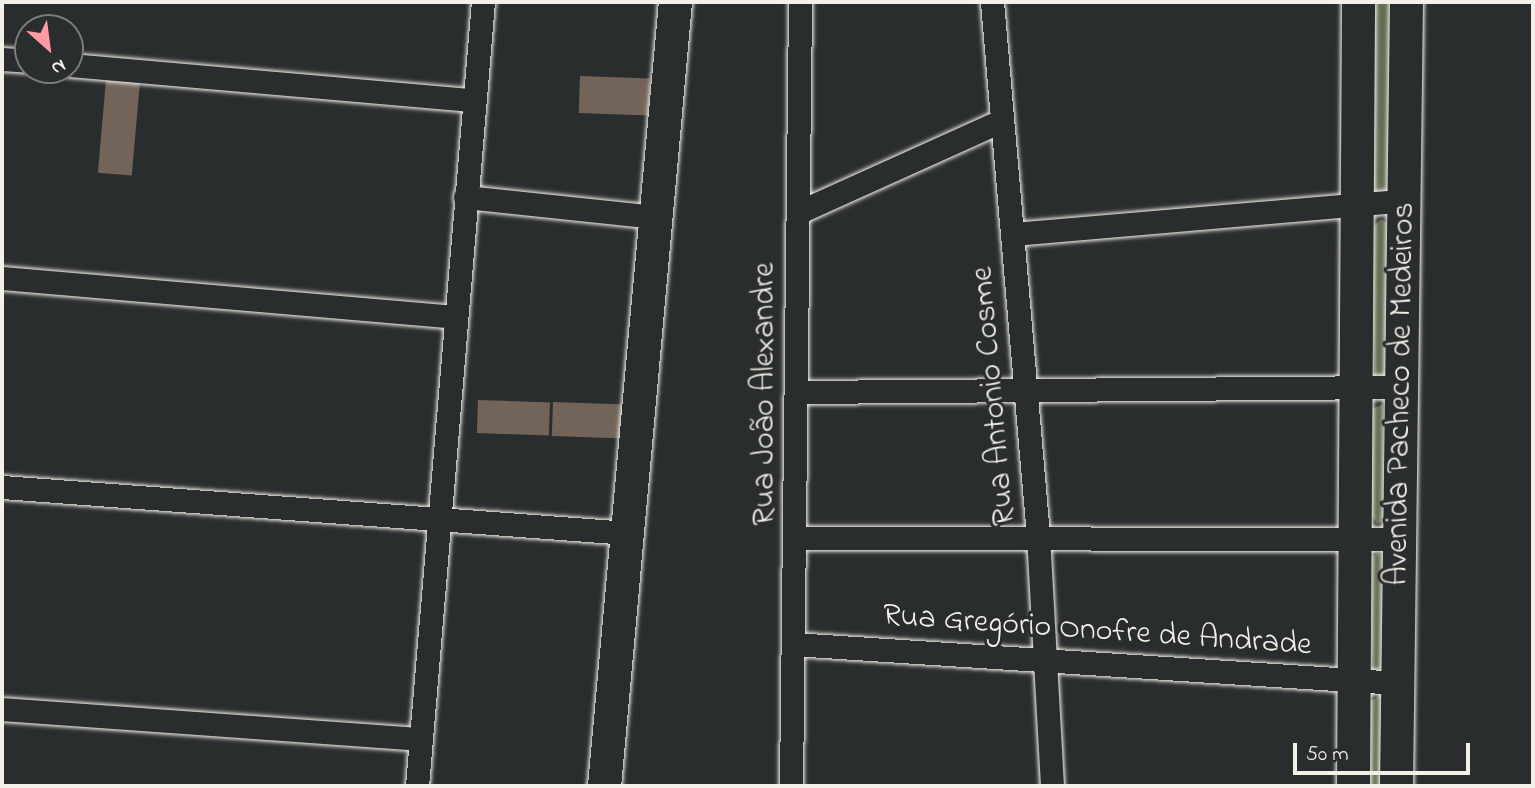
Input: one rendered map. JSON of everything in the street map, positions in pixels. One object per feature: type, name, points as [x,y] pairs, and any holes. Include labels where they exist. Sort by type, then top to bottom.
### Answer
[{"type":"street","points":[[417,786],[483,2]]},
{"type":"street","points":[[604,786],[675,2]]},
{"type":"street","name":"Rua João Alexandre","points":[[791,786],[797,538],[800,2]]},
{"type":"street","name":"Rua Antonio Cosme","points":[[992,2],[1027,390],[1052,786]]},
{"type":"street","name":"Avenida Pacheco de Medeiros","points":[[1353,786],[1359,389],[1358,2]]},
{"type":"street","name":"Avenida Pacheco de Medeiros","points":[[1396,786],[1400,387],[1406,200],[1406,2]]},
{"type":"street","points":[[84,66],[474,100]]},
{"type":"street","points":[[799,212],[1002,121]]},
{"type":"street","points":[[465,197],[656,217]]},
{"type":"street","points":[[1013,234],[1357,201],[1406,200]]},
{"type":"street","points":[[2,278],[455,317]]},
{"type":"street","points":[[798,392],[1400,387]]},
{"type":"street","points":[[2,487],[629,533]]},
{"type":"street","points":[[797,538],[1038,535],[1399,539]]},
{"type":"street","name":"Rua Gregório Onofre de Andrade","points":[[793,644],[1397,683]]},
{"type":"street","points":[[2,709],[421,739]]},
{"type":"green space","points":[[1365,2],[1395,2],[1387,191],[1377,192],[1371,183]]},
{"type":"green space","points":[[1381,219],[1387,223],[1386,376],[1375,376],[1371,229]]},
{"type":"green space","points":[[1383,404],[1384,521],[1377,524],[1370,512],[1372,409]]},
{"type":"green space","points":[[1378,553],[1386,558],[1384,667],[1373,671],[1369,559]]},
{"type":"green space","points":[[1382,694],[1384,786],[1366,786],[1368,703]]},
{"type":"building","points":[[580,76],[650,78],[649,115],[579,113]]},
{"type":"building","points":[[106,80],[140,83],[132,176],[98,173]]},
{"type":"building","points":[[478,400],[550,403],[549,435],[477,433]]},
{"type":"building","points":[[553,402],[626,405],[625,439],[552,436]]}]
